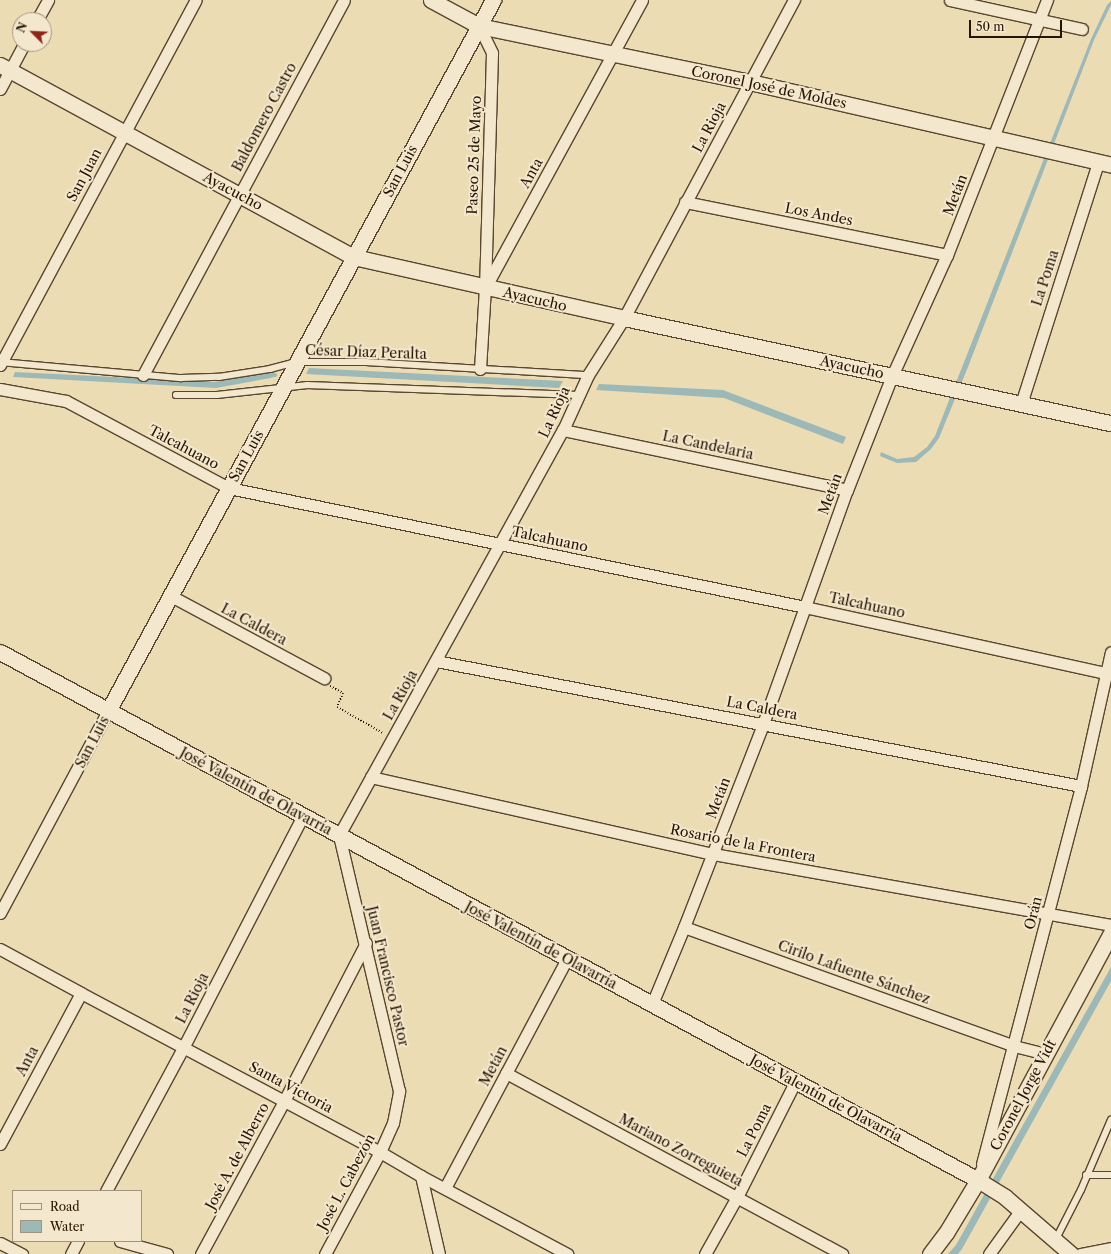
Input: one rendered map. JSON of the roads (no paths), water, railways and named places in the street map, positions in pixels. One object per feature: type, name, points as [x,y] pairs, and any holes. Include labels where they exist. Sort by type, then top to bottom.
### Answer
[{"type":"street","points":[[41,12],[48,0]]},
{"type":"street","name":"San Juan","points":[[0,362],[196,0]]},
{"type":"street","name":"Baldomero Castro","points":[[143,375],[344,0]]},
{"type":"street","name":"Coronel José de Moldes","points":[[431,0],[478,26],[750,82],[1104,163]]},
{"type":"street","name":"San Luis","points":[[0,913],[493,0]]},
{"type":"street","name":"Anta","points":[[480,369],[485,288],[642,0]]},
{"type":"street","name":"La Rioja","points":[[339,836],[563,430],[588,375],[624,318],[794,0]]},
{"type":"street","points":[[950,0],[1082,29]]},
{"type":"street","name":"Metán","points":[[652,1004],[713,854],[763,724],[847,490],[892,376],[947,255],[1047,0]]},
{"type":"street","name":"Paseo 25 de Mayo","points":[[478,26],[492,53],[485,288]]},
{"type":"street","points":[[0,89],[5,68],[18,52]]},
{"type":"street","name":"Ayacucho","points":[[5,68],[354,257],[485,288],[965,393],[1111,423]]},
{"type":"street","name":"La Poma","points":[[1021,404],[1104,163]]},
{"type":"street","name":"Los Andes","points":[[685,202],[947,255]]},
{"type":"street","name":"Talcahuano","points":[[0,389],[66,401],[229,488],[805,607],[1108,674]]},
{"type":"street","name":"La Candelaria","points":[[563,430],[847,490]]},
{"type":"street","name":"La Caldera","points":[[170,596],[324,678]]},
{"type":"street","name":"José Valentín de Olavarría","points":[[0,652],[982,1182],[1005,1197],[1071,1254]]},
{"type":"street","name":"Orán","points":[[982,1182],[1014,1046],[1081,786],[1108,674],[1111,652]]},
{"type":"street","name":"La Caldera","points":[[436,661],[1081,786]]},
{"type":"street","name":"Rosario de la Frontera","points":[[372,777],[713,854],[1111,925]]},
{"type":"street","name":"La Rioja","points":[[107,1190],[183,1048],[303,816]]},
{"type":"street","name":"Juan Francisco Pastor","points":[[339,836],[366,943],[399,1091],[393,1123]]},
{"type":"street","name":"Cirilo Lafuente Sánchez","points":[[684,927],[1014,1046],[1045,1054]]},
{"type":"street","name":"Coronel Jorge Vidt","points":[[930,1254],[982,1182],[1045,1054],[1111,933]]},
{"type":"street","name":"José A. de Alberro","points":[[201,1254],[366,943]]},
{"type":"street","name":"Santa Victoria","points":[[0,948],[567,1254]]},
{"type":"street","name":"Metán","points":[[445,1188],[567,959]]},
{"type":"street","name":"Anta","points":[[0,1144],[81,993]]},
{"type":"street","name":"Mariano Zorreguieta","points":[[506,1073],[842,1254]]},
{"type":"street","name":"La Poma","points":[[705,1254],[737,1197],[795,1082]]},
{"type":"street","name":"José L. Cabezón","points":[[325,1254],[380,1152],[393,1123]]},
{"type":"street","points":[[421,1176],[439,1254]]},
{"type":"street","points":[[989,1254],[1020,1211]]},
{"type":"street","points":[[0,1242],[22,1254]]},
{"type":"street","points":[[71,1254],[77,1242]]},
{"type":"street","points":[[124,1242],[166,1254]]},
{"type":"street","points":[[1080,1254],[1111,1248]]},
{"type":"lane","name":"César Díaz Peralta","points":[[0,362],[181,378],[218,377],[270,369],[298,362],[366,362],[588,375]]},
{"type":"lane","points":[[176,396],[217,395],[307,385],[578,395]]},
{"type":"lane","points":[[1055,1241],[1111,1120]]},
{"type":"lane","points":[[1086,1175],[1111,1175]]},
{"type":"water","points":[[1111,1],[1111,5],[1094,40],[968,367],[939,438],[931,449],[916,462],[897,463],[880,456],[881,452],[897,459],[914,457],[927,447],[935,436],[1091,39],[1107,5]]},
{"type":"water","points":[[309,368],[563,381],[559,388],[306,374]]},
{"type":"water","points":[[274,371],[271,378],[216,388],[13,377],[15,372],[214,382]]},
{"type":"water","points":[[599,384],[723,390],[846,437],[843,444],[724,398],[596,390]]},
{"type":"water","points":[[1111,967],[1111,981],[962,1249],[958,1254],[948,1254],[956,1245]]},
{"type":"waterway","points":[[268,376],[275,375]]}]
